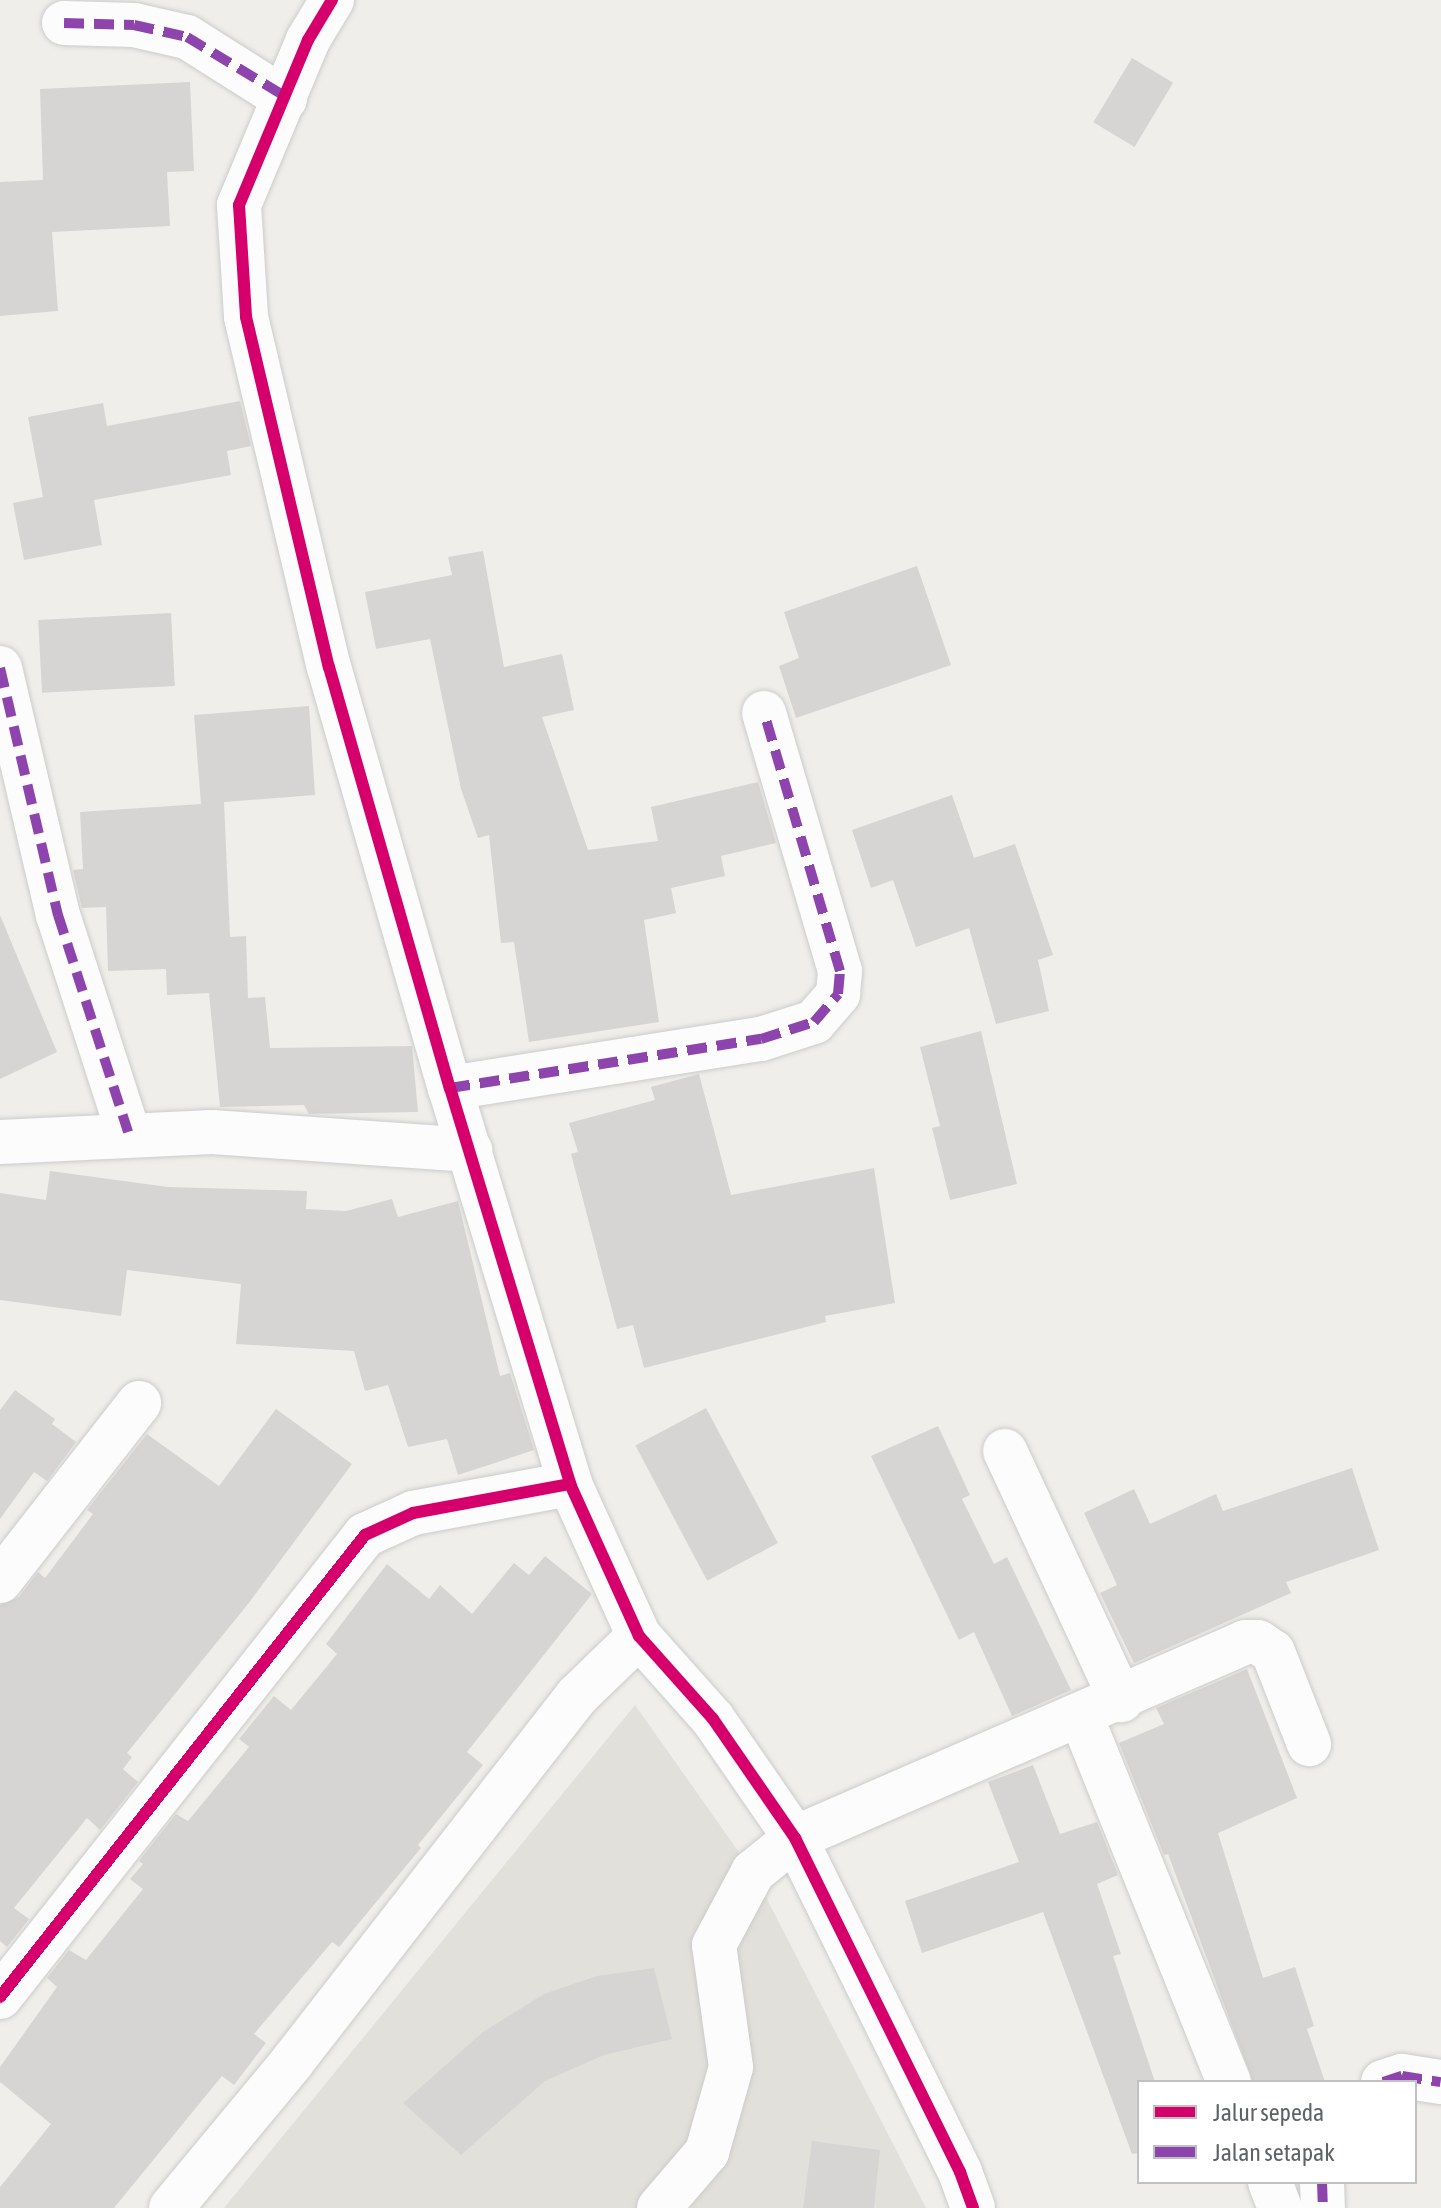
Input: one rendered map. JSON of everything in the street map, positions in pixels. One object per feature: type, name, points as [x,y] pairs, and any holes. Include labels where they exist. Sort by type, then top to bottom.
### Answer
[{"type":"street","points":[[332,0],[308,40],[239,205],[246,317],[329,667],[450,1088],[570,1484],[639,1636],[713,1719],[795,1838],[960,2172],[973,2208]]},
{"type":"street","points":[[64,23],[134,25],[187,37],[285,99]]},
{"type":"street","points":[[0,668],[58,915],[128,1132]]},
{"type":"street","points":[[450,1088],[761,1039],[814,1022],[838,994],[840,971],[764,713]]},
{"type":"street","points":[[0,1142],[128,1132],[212,1132],[470,1150]]},
{"type":"street","points":[[0,1581],[139,1403]]},
{"type":"street","points":[[1005,1451],[1121,1700]]},
{"type":"street","points":[[0,1997],[365,1535],[413,1513],[570,1484]]},
{"type":"street","points":[[171,2208],[292,2062],[577,1696],[639,1636]]},
{"type":"street","points":[[659,2208],[707,2152],[731,2067],[714,1945],[753,1872],[795,1838],[1121,1700],[1245,1642],[1258,1642],[1273,1652],[1309,1744]]},
{"type":"street","points":[[1081,1716],[1228,2080]]},
{"type":"street","points":[[1389,2080],[1402,2076],[1441,2082]]},
{"type":"street","points":[[1271,2184],[1280,2208]]},
{"type":"street","points":[[1322,2184],[1323,2208]]},
{"type":"shaded area","points":[[635,1705],[753,1872],[926,2208],[224,2208]]},
{"type":"building","points":[[1132,58],[1173,83],[1135,147],[1093,122]]},
{"type":"building","points":[[190,82],[194,171],[167,172],[170,226],[52,232],[58,311],[0,316],[0,182],[43,180],[40,89]]},
{"type":"building","points":[[240,401],[251,446],[227,451],[231,475],[94,500],[102,545],[24,560],[13,503],[43,497],[28,417],[103,403],[107,426]]},
{"type":"building","points":[[483,551],[504,667],[562,654],[574,710],[542,717],[588,850],[658,841],[651,807],[758,782],[776,843],[721,856],[725,876],[671,888],[676,913],[644,920],[659,1022],[529,1042],[514,942],[501,943],[489,835],[478,838],[461,789],[430,639],[376,649],[365,592],[452,575],[448,557]]},
{"type":"building","points":[[917,566],[951,665],[796,718],[779,666],[799,658],[784,612]]},
{"type":"building","points":[[171,613],[175,686],[42,693],[38,620]]},
{"type":"building","points":[[309,706],[315,795],[224,802],[230,937],[246,936],[248,998],[265,997],[270,1048],[412,1046],[418,1112],[309,1114],[304,1105],[220,1107],[209,993],[167,995],[166,969],[108,971],[106,907],[82,908],[73,870],[83,869],[80,812],[201,804],[194,715]]},
{"type":"building","points":[[952,795],[974,858],[1015,844],[1053,955],[1038,960],[1049,1011],[996,1024],[969,928],[916,947],[893,880],[871,888],[852,830]]},
{"type":"building","points":[[0,915],[57,1052],[0,1079]]},
{"type":"building","points":[[981,1031],[1017,1184],[950,1200],[932,1128],[940,1126],[920,1047]]},
{"type":"building","points":[[699,1074],[731,1195],[874,1168],[895,1303],[825,1316],[826,1322],[644,1368],[633,1325],[617,1329],[571,1154],[578,1152],[569,1123],[655,1100],[651,1087]]},
{"type":"building","points":[[50,1171],[168,1187],[307,1191],[306,1209],[346,1211],[392,1199],[398,1217],[458,1201],[500,1376],[510,1373],[534,1450],[458,1475],[447,1439],[408,1447],[388,1385],[365,1391],[354,1351],[236,1344],[241,1284],[127,1270],[121,1316],[0,1300],[0,1193],[46,1200]]},
{"type":"building","points":[[15,1390],[55,1419],[52,1424],[76,1442],[47,1481],[34,1472],[0,1519],[0,1410]]},
{"type":"building","points":[[706,1408],[778,1543],[707,1581],[635,1446]]},
{"type":"building","points":[[276,1409],[352,1464],[248,1604],[127,1753],[132,1757],[123,1769],[138,1782],[100,1830],[87,1818],[14,1908],[29,1919],[7,1947],[0,1941],[0,1605],[19,1597],[38,1572],[45,1578],[93,1514],[87,1510],[147,1434],[219,1486]]},
{"type":"building","points":[[938,1426],[970,1495],[962,1499],[994,1564],[1007,1557],[1071,1690],[1012,1716],[974,1632],[959,1640],[871,1456]]},
{"type":"building","points":[[1352,1468],[1379,1550],[1286,1582],[1291,1593],[1134,1663],[1100,1593],[1117,1585],[1084,1513],[1134,1489],[1150,1524],[1216,1494],[1223,1511]]},
{"type":"building","points":[[545,1556],[592,1594],[467,1752],[483,1765],[418,1845],[421,1848],[339,1947],[332,1942],[254,2034],[266,2043],[234,2085],[222,2076],[114,2208],[0,2208],[0,2187],[51,2124],[0,2082],[0,2067],[57,1987],[47,1978],[69,1950],[86,1960],[143,1889],[130,1879],[143,1864],[139,1861],[176,1814],[188,1821],[249,1747],[239,1739],[274,1696],[291,1710],[337,1654],[326,1644],[387,1564],[429,1599],[440,1585],[472,1614],[514,1563],[529,1575]]},
{"type":"building","points":[[1247,1669],[1297,1798],[1218,1833],[1263,1978],[1295,1967],[1314,2026],[1307,2029],[1324,2080],[1252,2080],[1168,1854],[1164,1855],[1119,1743],[1164,1724],[1156,1708]]},
{"type":"building","points":[[1033,1765],[1060,1834],[1097,1822],[1118,1875],[1097,1884],[1121,1954],[1113,1956],[1154,2080],[1137,2080],[1137,2153],[1132,2154],[1043,1912],[922,1953],[905,1901],[1019,1862],[988,1782]]},
{"type":"building","points":[[654,1968],[672,2039],[604,2055],[545,2081],[461,2155],[403,2103],[483,2032],[544,1994],[597,1976]]},
{"type":"building","points":[[812,2141],[880,2150],[874,2208],[803,2208]]},
{"type":"marked path","points":[[64,23],[134,25],[187,37],[286,97]]},
{"type":"marked path","points":[[0,668],[58,915],[128,1132]]},
{"type":"marked path","points":[[450,1088],[761,1039],[814,1022],[838,994],[840,971],[764,713]]},
{"type":"marked path","points":[[1389,2080],[1402,2076],[1441,2082]]},
{"type":"marked path","points":[[1322,2184],[1323,2208]]},
{"type":"cycle path","points":[[332,0],[308,40],[239,205],[246,317],[329,667],[450,1088],[570,1484],[639,1636],[713,1719],[795,1838],[960,2172],[973,2208]]},
{"type":"cycle path","points":[[0,1997],[365,1535],[413,1513],[570,1484]]}]
